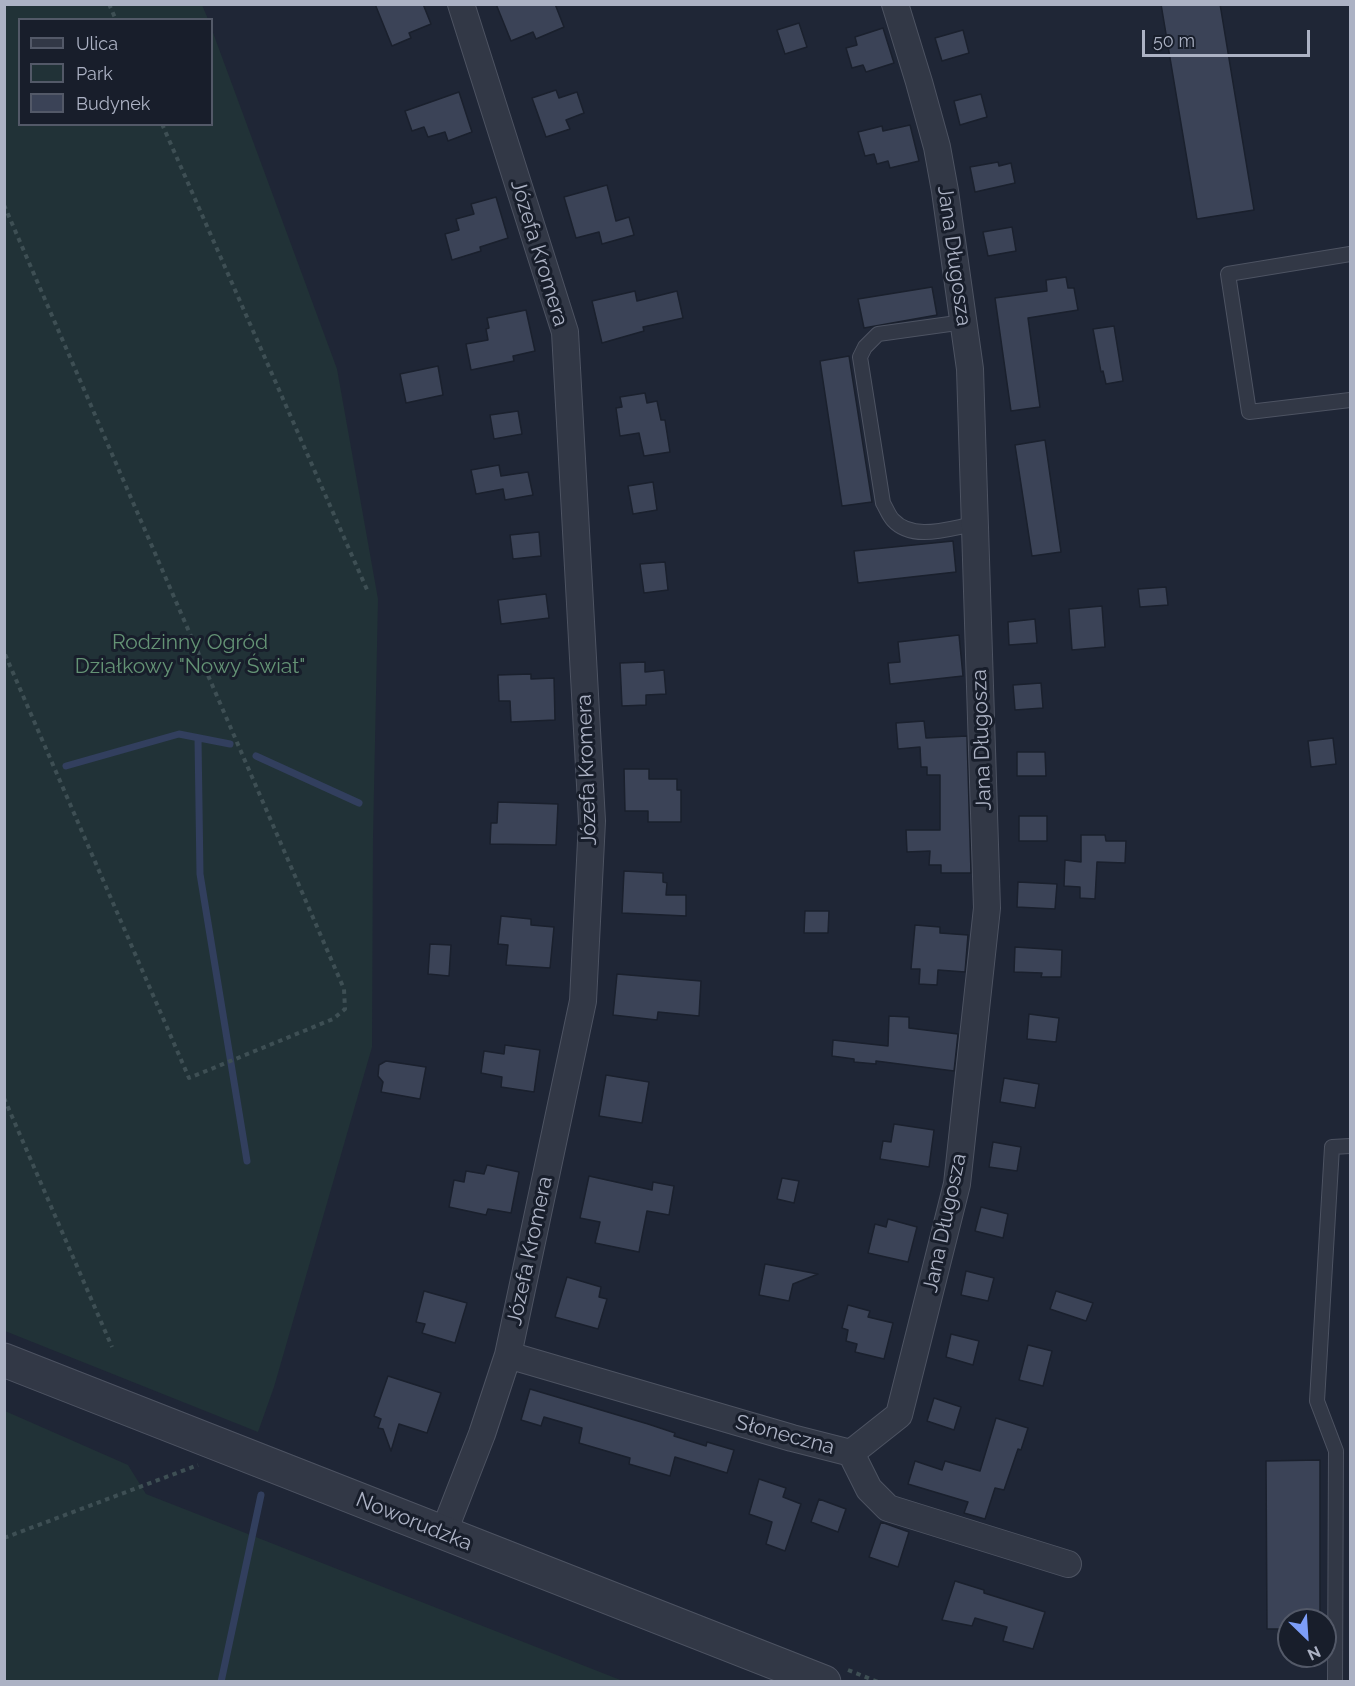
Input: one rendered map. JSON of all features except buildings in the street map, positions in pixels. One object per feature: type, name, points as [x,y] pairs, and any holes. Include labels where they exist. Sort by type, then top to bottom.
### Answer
[{"type":"street","name":"Józefa Kromera","points":[[443,1534],[482,1434],[508,1355],[583,1001],[592,821],[565,332],[460,4]]},
{"type":"street","name":"Jana Długosza","points":[[851,1453],[899,1415],[957,1184],[987,908],[970,369],[937,147],[896,4]]},
{"type":"street","name":"Słoneczna","points":[[508,1355],[851,1453],[869,1489],[888,1508],[1068,1564]]},
{"type":"street","name":"Noworudzka","points":[[4,1360],[824,1682]]},
{"type":"lane","points":[[1350,254],[1228,274],[1249,412],[1350,400]]},
{"type":"lane","points":[[964,322],[878,334],[860,357],[884,503],[893,521],[912,531],[930,532],[975,524]]},
{"type":"lane","points":[[1335,1682],[1336,1451],[1317,1401],[1332,1147],[1350,1146]]},
{"type":"path","points":[[109,4],[115,18]]},
{"type":"path","points":[[163,126],[368,592]]},
{"type":"path","points":[[4,205],[344,989],[345,1010],[333,1019],[189,1078],[4,652]]},
{"type":"path","points":[[4,1098],[112,1347]]},
{"type":"path","points":[[4,1538],[207,1461]]},
{"type":"green space","name":"Rodzinny Ogród Działkowy \"Nowy Świat\"","points":[[4,5],[202,5],[208,18],[18,18],[18,126],[213,126],[213,33],[337,369],[378,599],[373,837],[372,1047],[274,1387],[258,1432],[5,1331]]},
{"type":"green space","points":[[5,1411],[128,1465],[146,1494],[623,1681],[5,1681]]},
{"type":"waterway","points":[[66,766],[179,734],[230,744]]},
{"type":"waterway","points":[[198,738],[200,874],[247,1161]]},
{"type":"waterway","points":[[256,756],[359,803]]},
{"type":"waterway","points":[[221,1682],[261,1495]]}]
